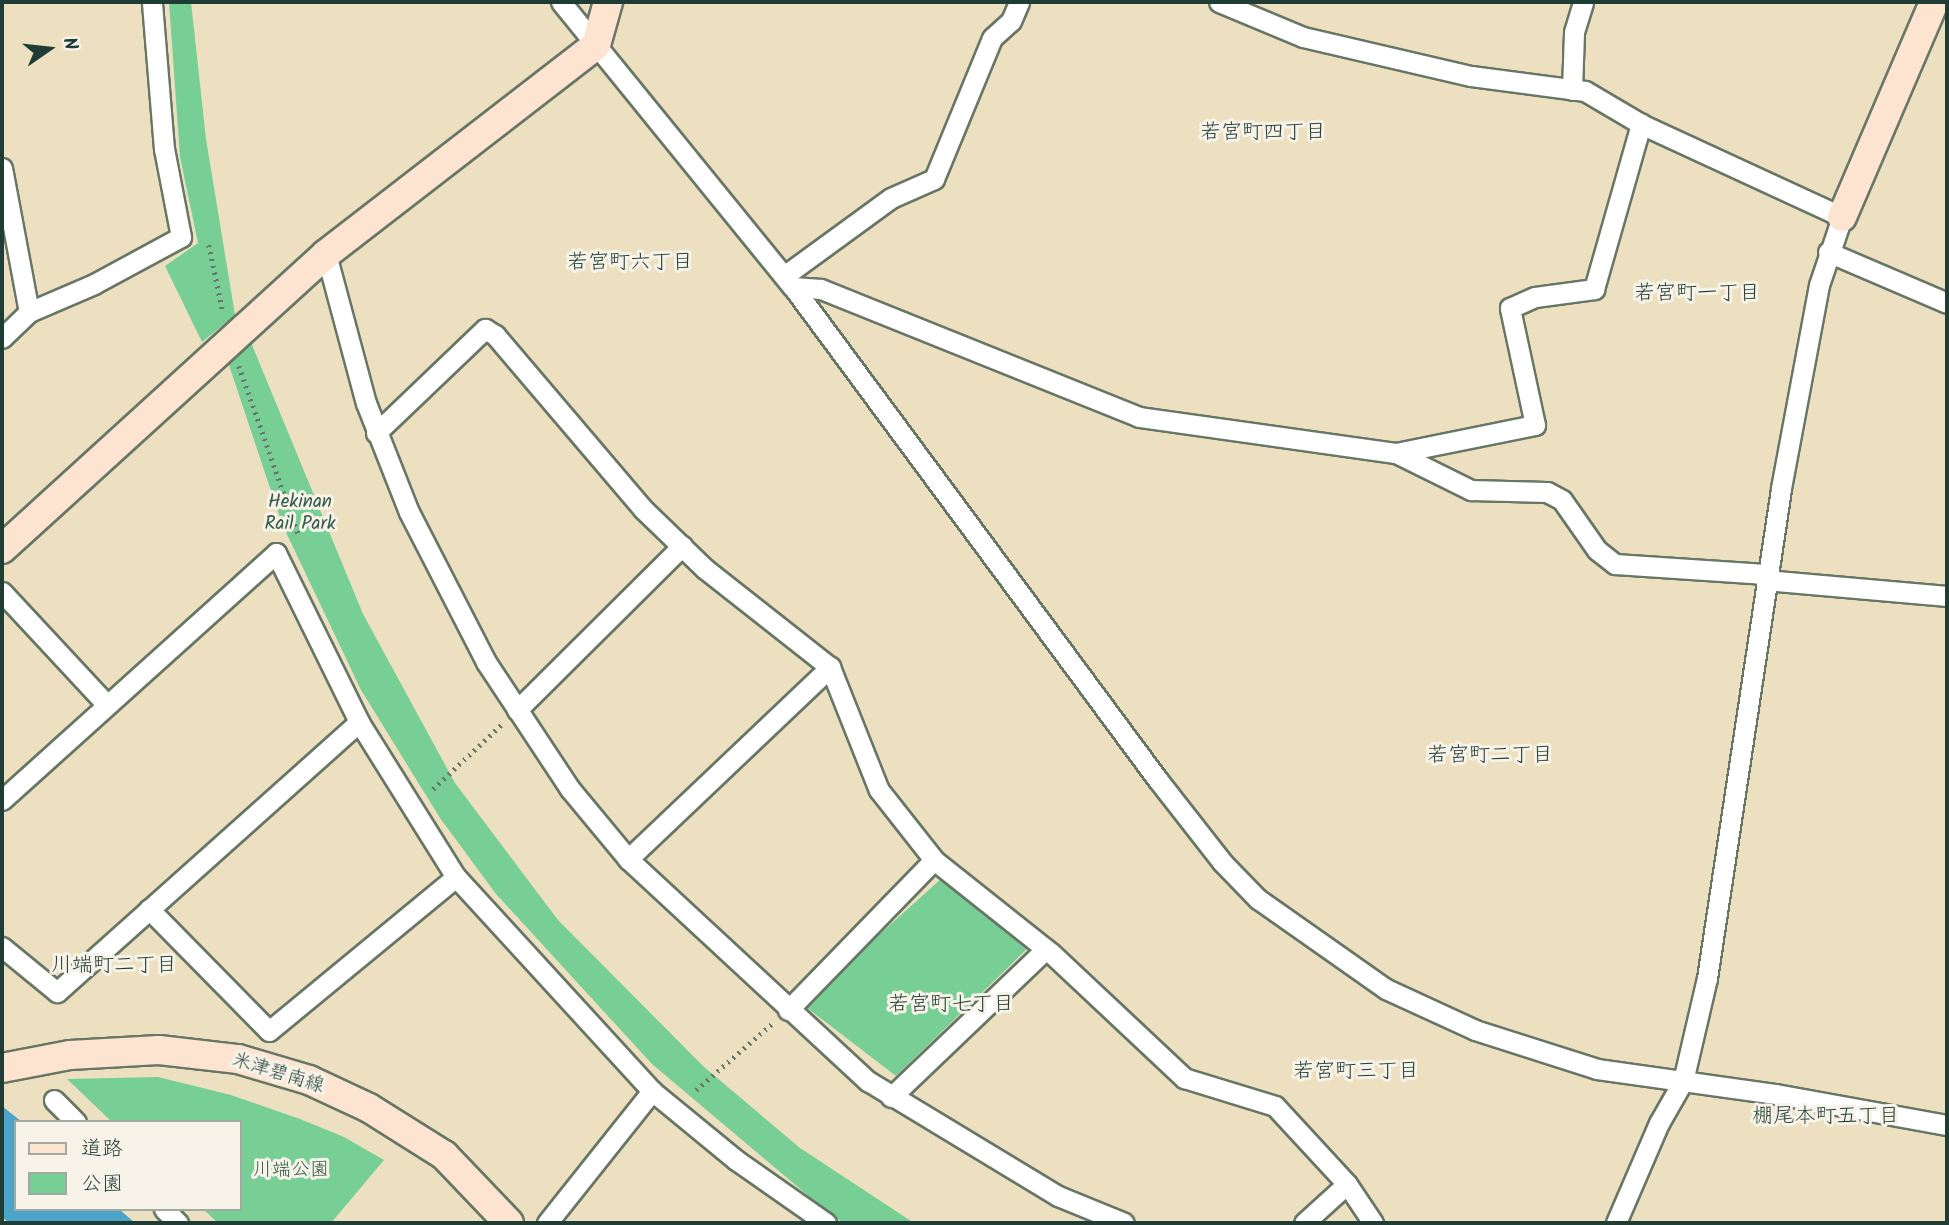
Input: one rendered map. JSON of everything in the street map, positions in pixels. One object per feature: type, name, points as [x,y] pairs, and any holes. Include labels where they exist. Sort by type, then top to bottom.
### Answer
[{"type":"street","points":[[2,338],[29,312],[94,284],[181,237],[164,149],[152,2]]},
{"type":"street","points":[[561,2],[789,282],[1158,780],[1222,862],[1258,899],[1386,989],[1475,1030],[1597,1069],[1947,1125]]},
{"type":"street","points":[[2,549],[326,254],[596,45],[608,2]]},
{"type":"street","points":[[789,282],[891,198],[934,179],[992,38],[1011,21],[1019,2]]},
{"type":"street","points":[[1219,2],[1303,37],[1471,76],[1585,91],[1641,124],[1842,217]]},
{"type":"street","points":[[1572,90],[1574,32],[1583,2]]},
{"type":"street","points":[[1616,1223],[1659,1123],[1683,1081],[1707,978],[1766,577],[1828,252],[1934,2]]},
{"type":"street","points":[[1396,453],[1535,425],[1510,308],[1535,297],[1594,289],[1641,124]]},
{"type":"street","points":[[2,168],[29,312]]},
{"type":"street","points":[[1828,252],[1947,303]]},
{"type":"street","points":[[326,254],[376,433],[409,512],[486,662],[570,789],[628,859],[788,1010],[891,1097],[1058,1196],[1124,1223]]},
{"type":"street","points":[[789,282],[821,289],[1139,417],[1396,453],[1471,490],[1547,492],[1562,500],[1597,550],[1615,564],[1947,596]]},
{"type":"street","points":[[376,433],[485,329],[495,335],[643,509],[682,546],[830,667],[879,790],[934,860],[1046,949],[1184,1078],[1275,1106],[1347,1184],[1373,1223]]},
{"type":"street","points":[[517,710],[682,546]]},
{"type":"street","points":[[2,800],[276,553],[359,722],[456,877],[652,1091],[736,1160],[826,1223]]},
{"type":"street","points":[[2,592],[107,705]]},
{"type":"street","points":[[628,859],[830,667]]},
{"type":"street","points":[[2,947],[57,992],[359,722]]},
{"type":"street","points":[[788,1010],[934,860]]},
{"type":"street","points":[[149,909],[269,1031],[456,877]]},
{"type":"street","points":[[891,1097],[1046,949]]},
{"type":"street","name":"米津碧南線","points":[[2,1068],[70,1055],[159,1050],[238,1059],[297,1076],[369,1108],[444,1155],[509,1223]]},
{"type":"street","points":[[547,1223],[652,1091]]},
{"type":"street","points":[[54,1100],[74,1120]]},
{"type":"street","points":[[1304,1223],[1347,1184]]},
{"type":"path","points":[[209,245],[223,316]]},
{"type":"path","points":[[241,372],[298,534]]},
{"type":"path","points":[[433,789],[517,710]]},
{"type":"path","points":[[696,1090],[788,1010]]},
{"type":"green space","points":[[169,2],[191,2],[206,139],[235,315],[202,342],[165,266],[198,243],[180,157]]},
{"type":"green space","name":"Hekinan Rail Park","points":[[250,340],[363,614],[455,783],[558,920],[703,1066],[800,1148],[914,1223],[844,1223],[831,1215],[652,1064],[496,894],[440,818],[361,690],[282,524],[228,362]]},
{"type":"green space","points":[[941,879],[1030,946],[896,1076],[802,1004]]},
{"type":"green space","name":"川端公園","points":[[158,1077],[231,1095],[344,1137],[384,1160],[331,1223],[218,1223],[205,1211],[242,1211],[242,1120],[110,1120],[67,1079]]},
{"type":"water","points":[[2,1106],[20,1120],[14,1120],[14,1211],[121,1211],[135,1223],[9,1223],[2,1217]]},
{"type":"district","name":"若宮町四丁目","points":[[1263,133]]},
{"type":"district","name":"若宮町六丁目","points":[[630,263]]},
{"type":"district","name":"若宮町一丁目","points":[[1697,294]]},
{"type":"district","name":"若宮町二丁目","points":[[1490,756]]},
{"type":"district","name":"川端町二丁目","points":[[114,966]]},
{"type":"district","name":"若宮町七丁目","points":[[951,1005]]},
{"type":"district","name":"若宮町三丁目","points":[[1356,1072]]},
{"type":"district","name":"棚尾本町五丁目","points":[[1826,1117]]}]
